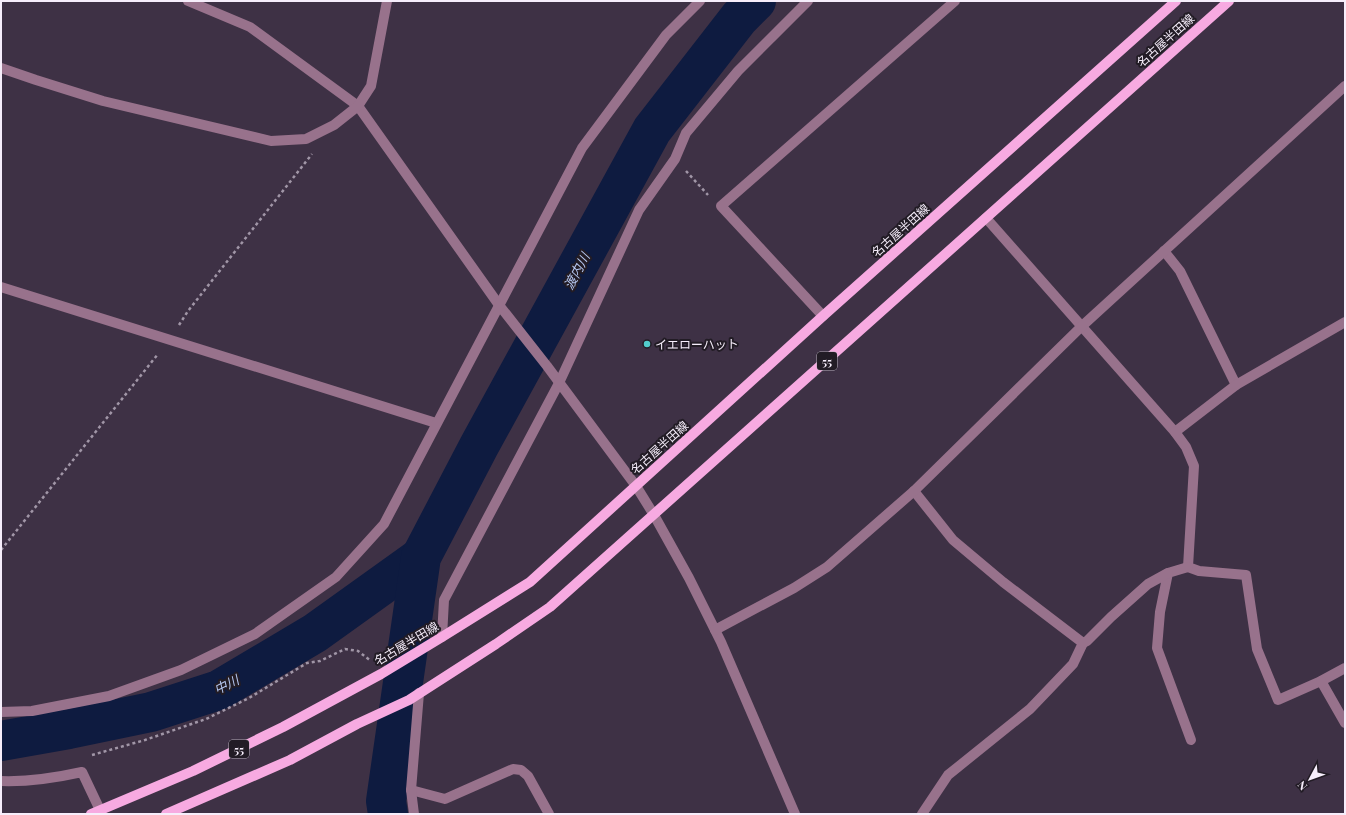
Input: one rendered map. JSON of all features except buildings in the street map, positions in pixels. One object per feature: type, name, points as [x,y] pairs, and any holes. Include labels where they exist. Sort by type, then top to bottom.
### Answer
[{"type":"main road","name":"名古屋半田線","points":[[96,812],[193,771],[283,727],[381,674],[530,582],[823,316],[1176,1]]},
{"type":"main road","name":"名古屋半田線","points":[[166,814],[290,760],[357,724],[409,700],[496,644],[550,606],[654,515],[1229,1]]},
{"type":"street","points":[[1,68],[103,101],[271,141],[306,139],[334,124],[358,106],[371,86],[387,1]]},
{"type":"street","points":[[1,712],[32,711],[109,696],[181,670],[255,634],[336,577],[384,524],[582,148],[666,35],[700,1]]},
{"type":"street","points":[[442,637],[444,600],[559,383],[639,210],[675,159],[686,133],[738,71],[808,1]]},
{"type":"street","points":[[823,316],[721,206],[955,1]]},
{"type":"street","points":[[194,2],[250,27],[358,106],[499,305],[547,366],[636,486],[654,515],[689,578],[715,630],[795,814]]},
{"type":"street","points":[[715,630],[794,588],[827,566],[914,491],[1081,327],[1345,86]]},
{"type":"street","points":[[986,218],[1175,432],[1186,447],[1194,466],[1188,567]]},
{"type":"street","points":[[1164,251],[1180,271],[1236,385]]},
{"type":"street","points":[[1,286],[436,423]]},
{"type":"street","points":[[1175,432],[1236,385],[1345,322]]},
{"type":"street","points":[[914,491],[954,540],[1003,582],[1083,643]]},
{"type":"street","points":[[922,814],[948,775],[1030,709],[1073,664],[1083,643],[1087,641],[1148,584],[1168,573],[1188,567],[1199,571],[1246,575],[1257,649],[1278,700],[1321,681],[1345,668]]},
{"type":"street","points":[[1168,573],[1160,612],[1156,648],[1190,740]]},
{"type":"street","points":[[1321,681],[1345,722]]},
{"type":"street","points":[[414,814],[411,790],[419,693]]},
{"type":"street","points":[[411,790],[445,799],[513,769],[521,770],[528,776],[549,814]]},
{"type":"street","points":[[1,781],[22,782],[56,778],[82,772],[96,812]]},
{"type":"path","points":[[675,159],[705,193],[721,206]]},
{"type":"path","points":[[92,755],[145,740],[206,719],[249,698],[307,663],[320,660],[345,650],[358,651],[369,658],[381,674]]},
{"type":"waterway","name":"渡内川","points":[[388,814],[386,801],[421,557],[479,446],[652,130],[739,18],[756,1]]},
{"type":"waterway","name":"中川","points":[[1,741],[151,712],[219,690],[315,633],[421,557]]},
{"type":"place","name":"イエローハット","points":[[647,344]]}]
